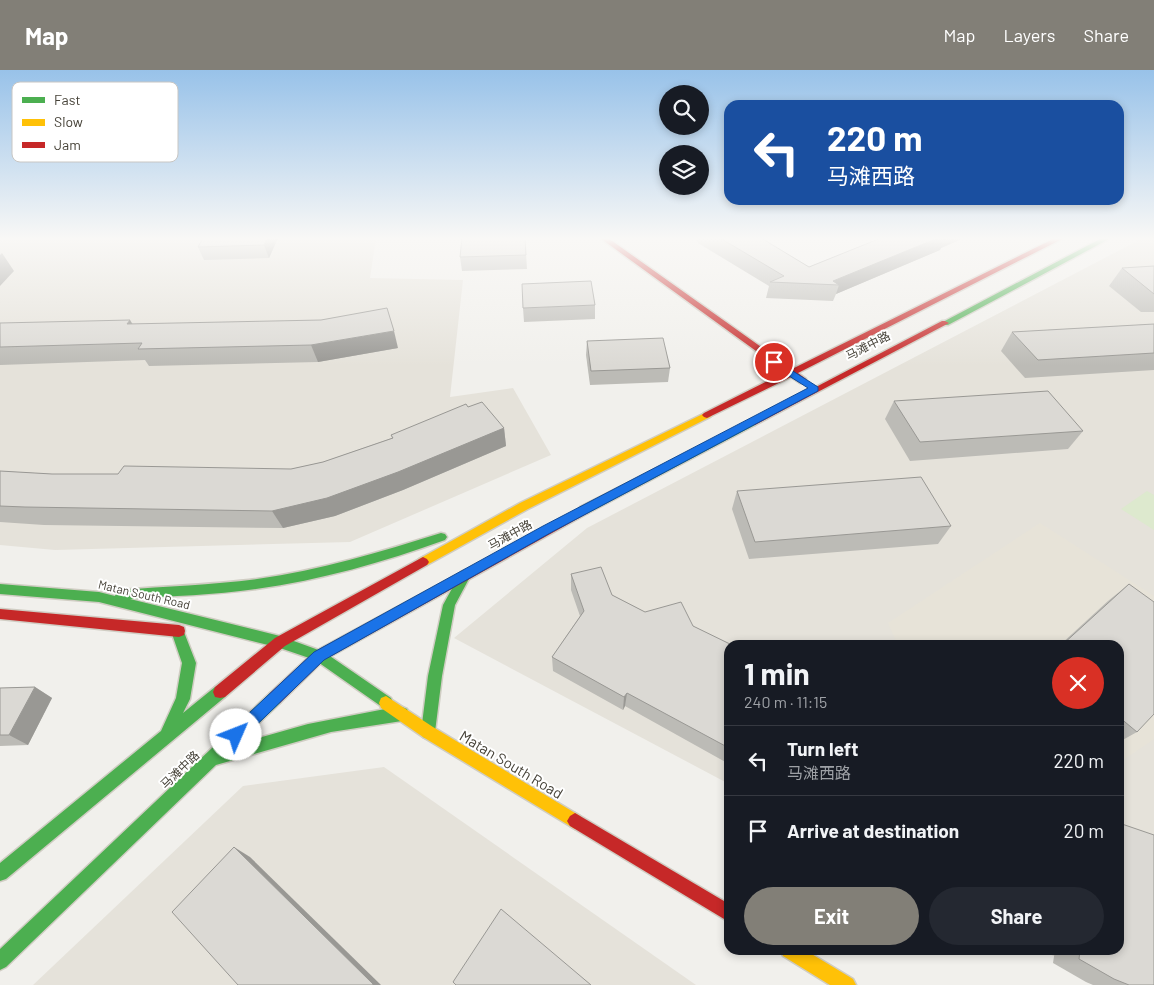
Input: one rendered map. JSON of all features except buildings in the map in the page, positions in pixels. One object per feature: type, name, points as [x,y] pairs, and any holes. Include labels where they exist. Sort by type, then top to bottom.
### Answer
[{"type":"main road","points":[[662,281],[789,373],[815,389]]},
{"type":"main road","name":"马滩中路","points":[[0,873],[280,642],[524,506],[975,281]]},
{"type":"main road","name":"马滩中路","points":[[0,961],[319,656],[548,529],[1025,281]]},
{"type":"main road","points":[[99,597],[257,584],[348,566],[420,546],[524,506]]},
{"type":"main road","points":[[428,732],[449,605],[465,575]]},
{"type":"main road","name":"Matan South Road","points":[[0,589],[99,597],[280,642],[319,656],[428,732],[724,911]]},
{"type":"main road","name":"Matan South Road","points":[[0,614],[280,642]]},
{"type":"main road","points":[[164,738],[183,699],[189,663],[187,632]]},
{"type":"main road","points":[[209,761],[287,735],[372,717],[402,714]]},
{"type":"main road","points":[[797,955],[847,985]]},
{"type":"shaded area","points":[[0,281],[463,281],[450,397],[513,388],[551,455],[350,542],[55,550],[0,545]]},
{"type":"shaded area","points":[[1061,281],[1154,281],[1154,985],[1108,985],[1051,955],[1124,955],[1124,640],[724,640],[724,781],[454,638],[587,528]]},
{"type":"shaded area","points":[[1040,523],[1154,596],[1154,739],[1124,760],[1124,640],[896,640],[888,623]]},
{"type":"shaded area","points":[[384,767],[696,985],[33,985],[243,786]]},
{"type":"green space","points":[[1147,491],[1154,495],[1154,530],[1121,509]]},
{"type":"traffic: fast","points":[[945,323],[1026,281]]},
{"type":"traffic: fast","points":[[584,510],[752,423]]},
{"type":"traffic: fast","points":[[121,595],[223,588],[304,576],[351,565],[441,537]]},
{"type":"traffic: fast","points":[[428,732],[435,676],[449,605],[465,575]]},
{"type":"traffic: fast","points":[[0,589],[99,597],[280,642],[319,656],[386,703]]},
{"type":"traffic: fast","points":[[168,731],[183,699],[189,663],[177,631]]},
{"type":"traffic: fast","points":[[0,873],[220,692]]},
{"type":"traffic: fast","points":[[0,961],[275,698]]},
{"type":"traffic: fast","points":[[217,758],[331,725],[402,714]]},
{"type":"traffic: slow","points":[[423,562],[524,506],[707,415]]},
{"type":"traffic: slow","points":[[386,703],[428,732],[575,821]]},
{"type":"traffic: slow","points":[[797,955],[847,985]]},
{"type":"traffic: jam","points":[[663,281],[803,381]]},
{"type":"traffic: jam","points":[[707,415],[976,281]]},
{"type":"traffic: jam","points":[[752,423],[945,323]]},
{"type":"traffic: jam","points":[[275,698],[319,656],[584,510]]},
{"type":"traffic: jam","points":[[220,692],[280,642],[423,562]]},
{"type":"traffic: jam","points":[[0,614],[179,631]]},
{"type":"traffic: jam","points":[[575,821],[724,911]]},
{"type":"route","points":[[236,735],[319,656],[548,529],[815,389],[774,362]]}]
